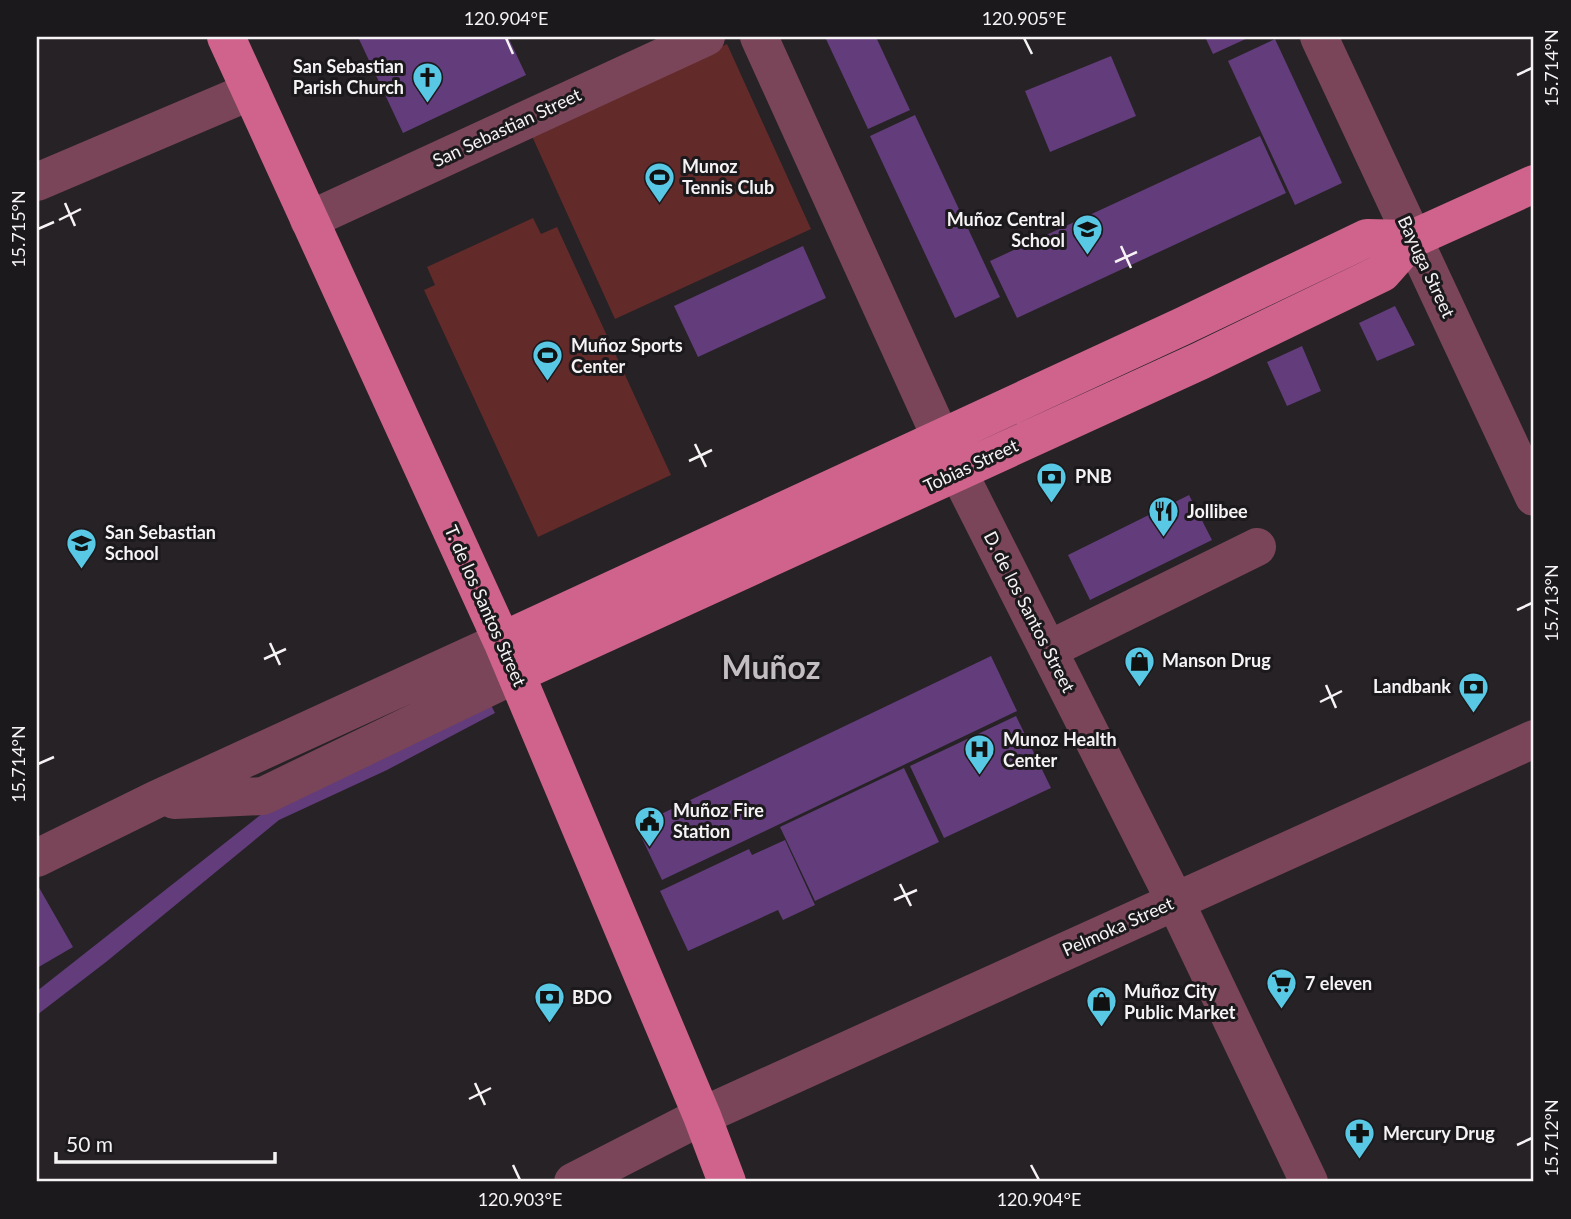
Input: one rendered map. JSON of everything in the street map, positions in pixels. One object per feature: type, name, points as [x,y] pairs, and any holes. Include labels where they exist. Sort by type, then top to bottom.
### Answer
[{"type":"main road","name":"T. de los Santos Street","points":[[226,37],[509,657],[702,1115],[727,1182]]},
{"type":"main road","name":"Tobias Street","points":[[509,657],[958,472],[1200,361],[1382,274],[1412,239],[1534,184]]},
{"type":"main road","name":"Tobias Street","points":[[509,657],[941,438],[1367,238],[1412,239]]},
{"type":"main road","points":[[1182,327],[1200,361]]},
{"type":"street","name":"San Sebastian Street","points":[[309,220],[706,37]]},
{"type":"street","name":"D. de los Santos Street","points":[[760,37],[941,438],[1175,901],[1309,1182]]},
{"type":"street","name":"Bayuga Street","points":[[1319,37],[1534,497]]},
{"type":"street","points":[[37,182],[251,91]]},
{"type":"street","points":[[1048,650],[1257,547]]},
{"type":"street","points":[[37,858],[155,800],[263,796],[509,657]]},
{"type":"street","name":"Pelmoka Street","points":[[573,1182],[702,1115],[1534,739]]},
{"type":"shaded area","points":[[727,44],[811,229],[615,319],[531,134]]},
{"type":"shaded area","name":"Muñoz Sports Center","points":[[533,218],[541,234],[557,227],[671,475],[538,537],[424,290],[435,285],[427,267]]},
{"type":"building","name":"San Sebastian Parish Church","points":[[358,37],[508,37],[526,75],[403,133]]},
{"type":"building","points":[[825,37],[876,37],[910,110],[868,129]]},
{"type":"building","points":[[1205,37],[1250,37],[1213,54]]},
{"type":"building","points":[[1275,39],[1342,183],[1295,205],[1228,61]]},
{"type":"building","points":[[1111,56],[1136,116],[1050,152],[1025,91]]},
{"type":"building","points":[[915,115],[1000,297],[955,318],[870,136]]},
{"type":"building","points":[[1260,136],[1286,193],[1017,318],[990,261]]},
{"type":"building","points":[[803,246],[826,298],[698,357],[674,306]]},
{"type":"building","points":[[1395,306],[1415,345],[1377,361],[1359,323]]},
{"type":"building","points":[[1302,346],[1321,391],[1287,406],[1267,362]]},
{"type":"building","points":[[1189,495],[1212,540],[1090,600],[1068,555]]},
{"type":"building","points":[[991,656],[1017,711],[662,880],[636,826]]},
{"type":"building","points":[[488,699],[495,713],[387,770],[279,820],[37,1015],[37,991],[277,802]]},
{"type":"building","name":"Munoz Health Center","points":[[1016,716],[1051,788],[944,838],[910,766]]},
{"type":"building","points":[[904,768],[939,842],[815,901],[780,827]]},
{"type":"building","points":[[785,840],[815,905],[783,920],[778,910],[688,951],[660,891],[749,849],[752,855]]},
{"type":"building","points":[[37,884],[73,947],[37,968]]},
{"type":"place","name":"San Sebastian Parish Church","points":[[427,104]]},
{"type":"place","name":"Munoz Tennis Club","points":[[659,204]]},
{"type":"place","name":"Muñoz Central School","points":[[1088,257]]},
{"type":"place","name":"Muñoz Sports Center","points":[[548,383]]},
{"type":"place","name":"PNB","points":[[1052,504]]},
{"type":"place","name":"Jollibee","points":[[1164,539]]},
{"type":"place","name":"San Sebastian School","points":[[82,570]]},
{"type":"place","name":"Manson Drug","points":[[1139,688]]},
{"type":"place","name":"Landbank","points":[[1474,714]]},
{"type":"place","name":"Munoz Health Center","points":[[980,777]]},
{"type":"place","name":"Muñoz Fire Station","points":[[650,848]]},
{"type":"place","name":"7 eleven","points":[[1282,1011]]},
{"type":"place","name":"BDO","points":[[549,1025]]},
{"type":"place","name":"Muñoz City Public Market","points":[[1101,1029]]},
{"type":"place","name":"Mercury Drug","points":[[1360,1161]]},
{"type":"district","name":"Muñoz","points":[[771,668]]}]
